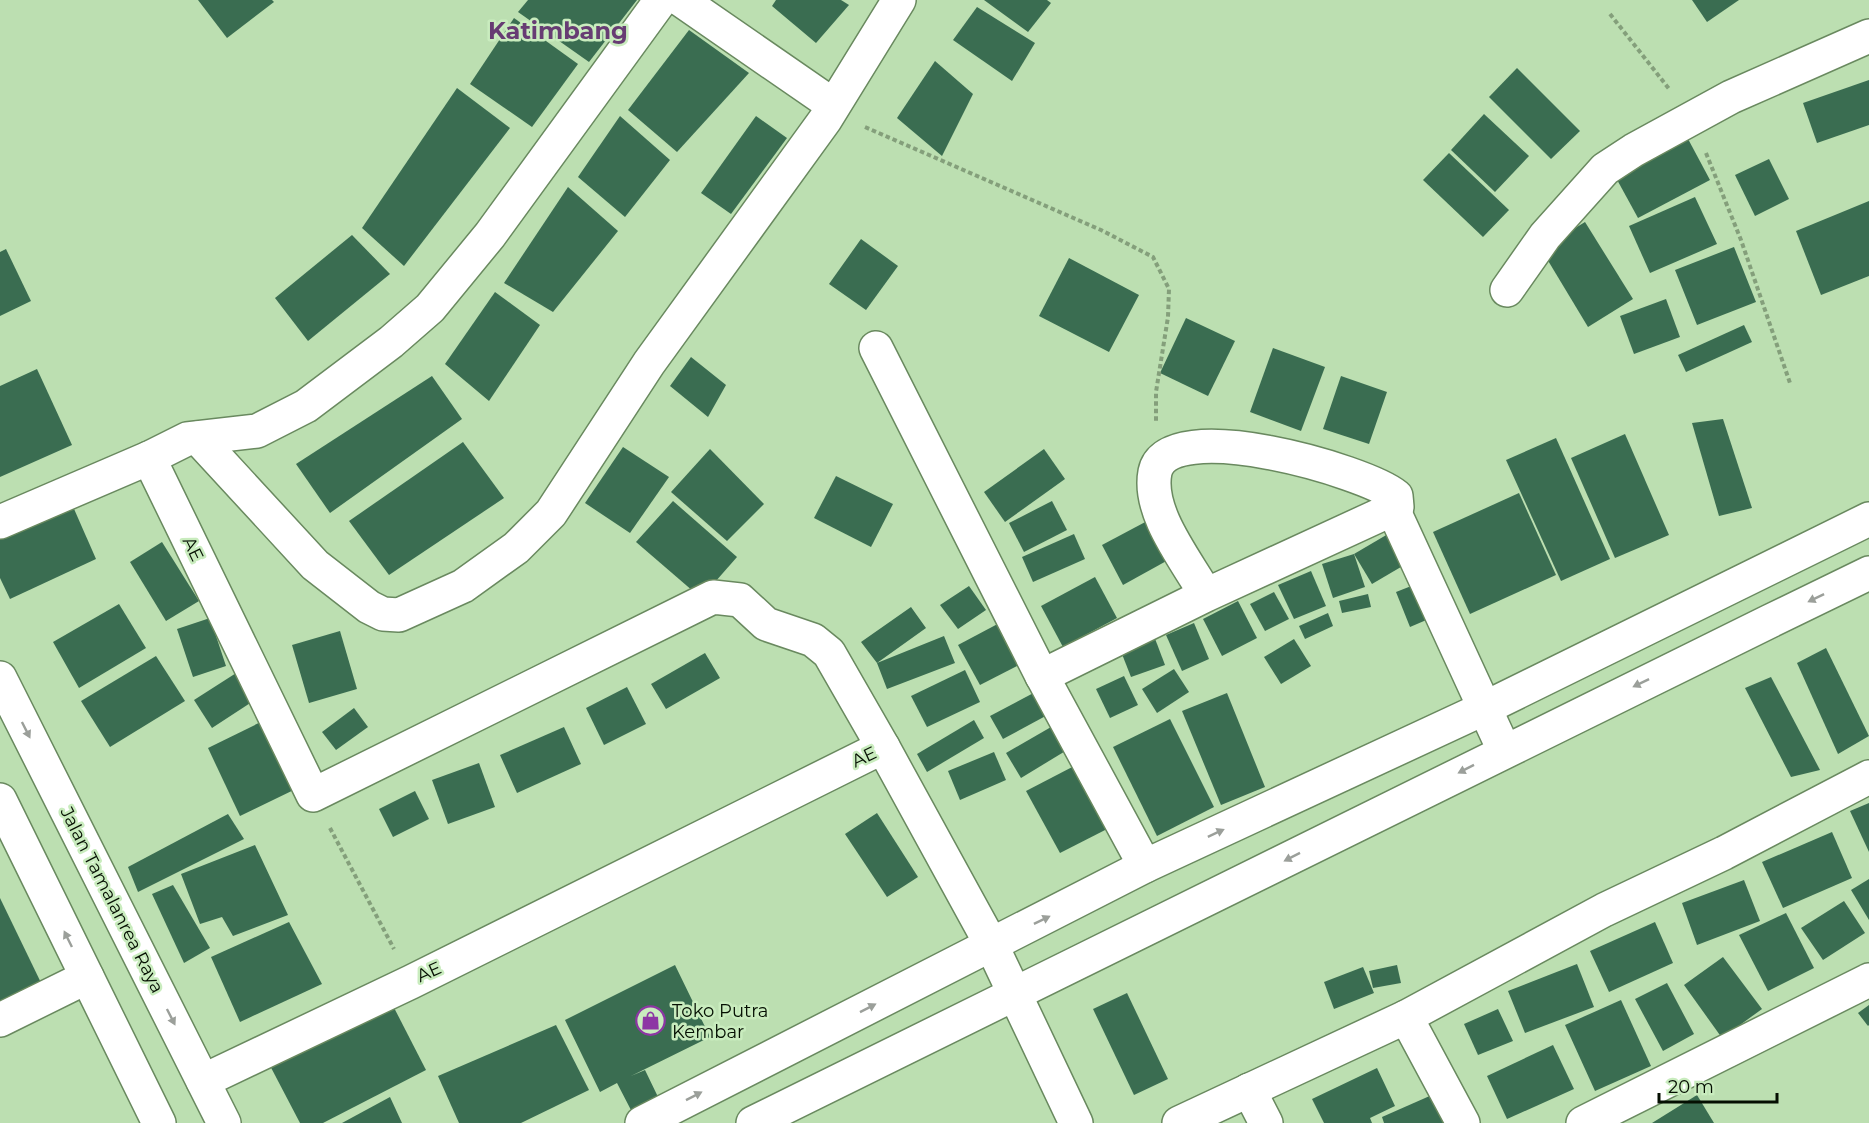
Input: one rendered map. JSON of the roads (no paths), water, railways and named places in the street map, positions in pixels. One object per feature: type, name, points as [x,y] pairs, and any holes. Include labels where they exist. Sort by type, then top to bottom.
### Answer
[{"type":"street","points":[[0,522],[149,458],[177,443],[198,438],[257,431],[306,406],[383,349],[430,308],[490,235],[661,0]]},
{"type":"street","points":[[681,0],[833,105]]},
{"type":"street","points":[[198,438],[315,565],[369,607],[383,614],[399,615],[463,586],[516,548],[551,513],[650,363],[777,190],[899,0]]},
{"type":"street","points":[[1507,290],[1545,236],[1605,169],[1634,150],[1731,97],[1869,36]]},
{"type":"street","points":[[876,348],[1042,676],[1145,866]]},
{"type":"street","points":[[1042,676],[1206,595],[1394,509],[1397,503],[1396,496],[1379,485],[1285,455],[1230,445],[1182,449],[1167,456],[1155,469],[1154,491],[1159,514],[1206,595]]},
{"type":"street","name":"AE","points":[[149,458],[313,795],[713,597],[740,600],[766,624],[813,640],[829,653],[991,944],[1076,1123]]},
{"type":"street","points":[[1394,509],[1504,750]]},
{"type":"street","points":[[642,1123],[1145,866],[1485,708],[1869,519]]},
{"type":"street","points":[[753,1123],[1504,750],[1869,573]]},
{"type":"street","name":"Jalan Tamalanrea Raya","points":[[0,678],[224,1123]]},
{"type":"street","name":"AE","points":[[203,1081],[411,981],[883,747]]},
{"type":"street","points":[[1179,1123],[1406,1017],[1604,910],[1724,853],[1869,777]]},
{"type":"street","points":[[0,800],[159,1123]]},
{"type":"street","points":[[0,1020],[87,977]]},
{"type":"street","points":[[1583,1123],[1869,980]]},
{"type":"street","points":[[1406,1017],[1463,1123]]},
{"type":"street","points":[[1249,1090],[1266,1123]]},
{"type":"place","name":"Toko Putra Kembar","points":[[651,1021]]},
{"type":"district","name":"Katimbang","points":[[558,30]]}]
